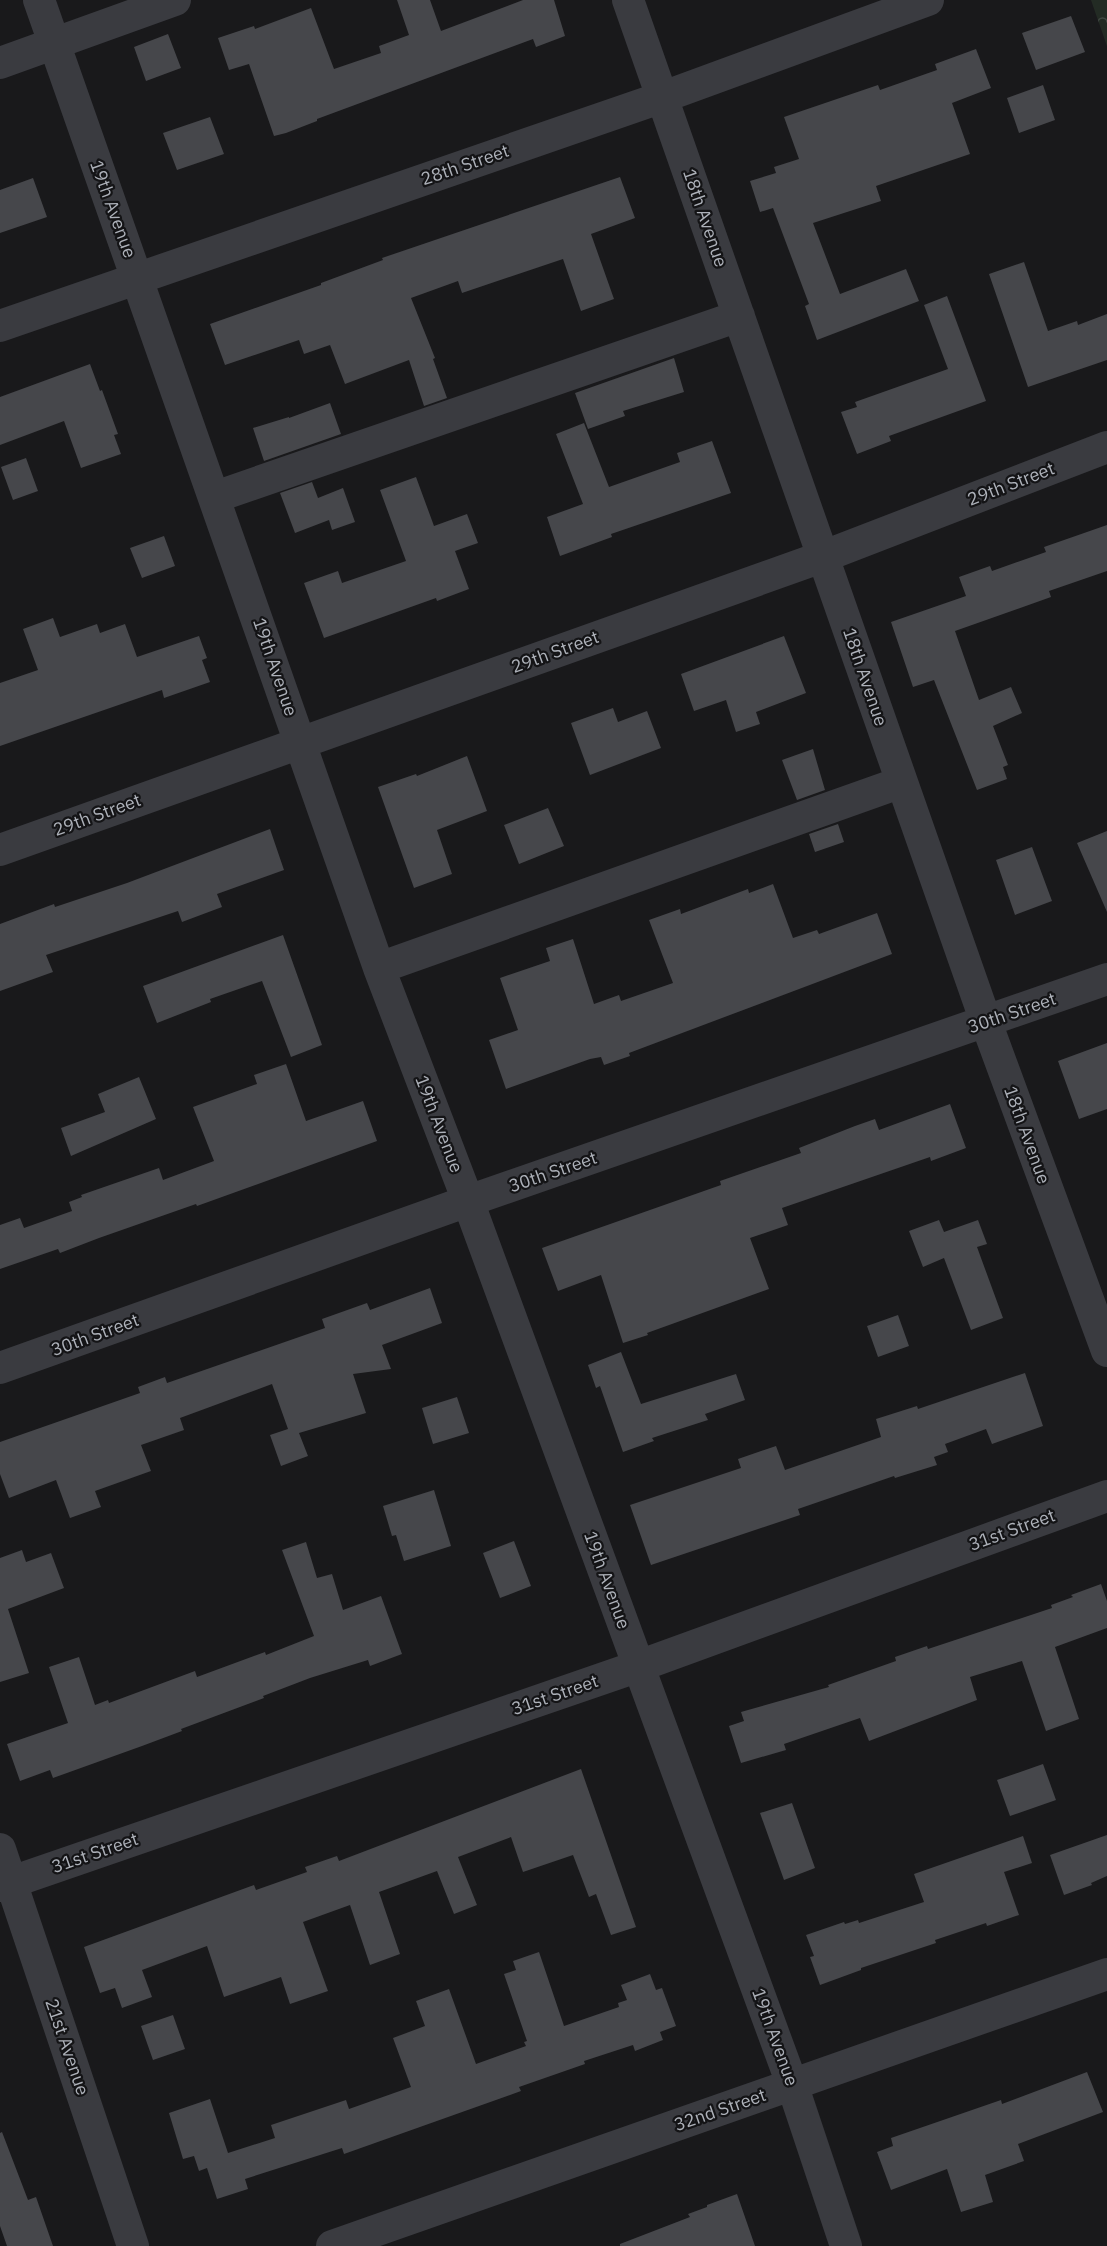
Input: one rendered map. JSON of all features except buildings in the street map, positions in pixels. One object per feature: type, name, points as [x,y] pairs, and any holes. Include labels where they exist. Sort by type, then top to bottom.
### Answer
[{"type":"street","name":"19th Avenue","points":[[39,0],[302,742],[379,968],[468,1201],[792,2084],[846,2246]]},
{"type":"street","points":[[0,63],[175,0]]},
{"type":"street","name":"18th Avenue","points":[[628,0],[986,1022],[1107,1352]]},
{"type":"street","name":"28th Street","points":[[0,326],[663,97],[928,0]]},
{"type":"street","points":[[215,497],[739,316]]},
{"type":"street","name":"29th Street","points":[[0,850],[822,557],[1107,447]]},
{"type":"street","points":[[379,968],[902,782]]},
{"type":"street","name":"30th Street","points":[[0,1368],[468,1201],[1107,979]]},
{"type":"street","name":"31st Street","points":[[6,1884],[639,1666],[1107,1496]]},
{"type":"street","name":"21st Avenue","points":[[0,1849],[6,1884],[133,2246]]},
{"type":"street","name":"32nd Street","points":[[332,2246],[1107,1974]]},
{"type":"green space","points":[[1091,0],[1107,0],[1107,46]]}]
